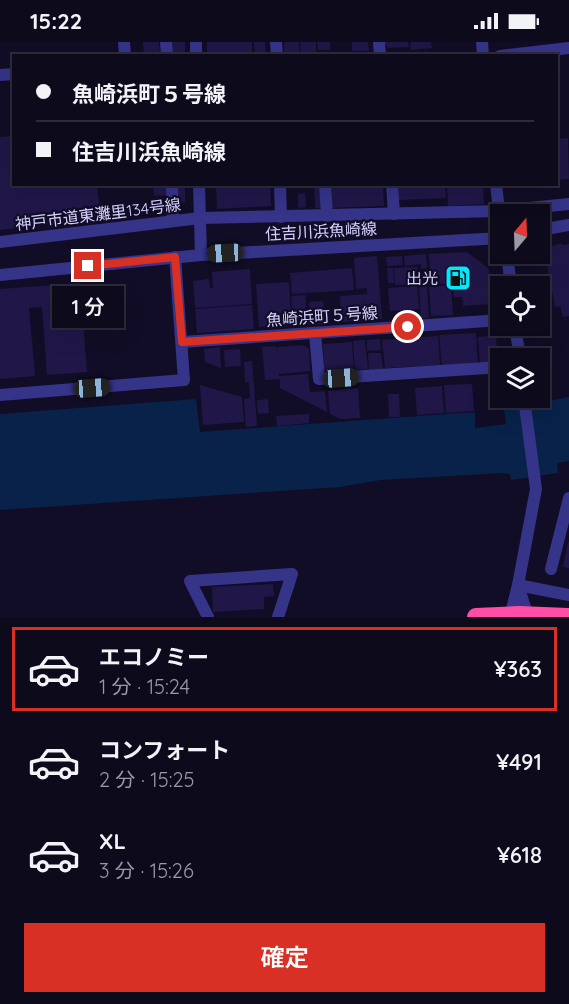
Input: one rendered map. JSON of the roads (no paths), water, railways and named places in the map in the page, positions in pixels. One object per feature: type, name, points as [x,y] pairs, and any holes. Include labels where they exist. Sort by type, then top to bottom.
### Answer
[{"type":"highway","points":[[476,617],[519,615],[568,617]]},
{"type":"street","points":[[517,54],[569,48]]},
{"type":"street","points":[[172,186],[173,221]]},
{"type":"street","points":[[199,186],[201,255]]},
{"type":"street","points":[[280,186],[281,216]]},
{"type":"street","points":[[325,186],[327,216]]},
{"type":"street","points":[[392,186],[394,214]]},
{"type":"street","points":[[496,186],[498,204]]},
{"type":"street","name":"神戸市道東灘里134号線","points":[[550,206],[569,204]]},
{"type":"street","name":"神戸市道東灘里134号線","points":[[0,242],[200,218],[490,211]]},
{"type":"street","points":[[550,228],[569,225]]},
{"type":"street","name":"住吉川浜魚崎線","points":[[0,274],[201,255],[490,239]]},
{"type":"street","points":[[0,395],[184,381],[175,257]]},
{"type":"street","name":"魚崎浜町５号線","points":[[182,342],[490,321]]},
{"type":"street","points":[[315,333],[319,379],[490,368]]},
{"type":"street","points":[[510,617],[536,489],[525,408]]},
{"type":"street","points":[[551,569],[569,498]]},
{"type":"street","points":[[208,617],[190,581],[292,574],[278,617]]},
{"type":"street","points":[[518,585],[569,595]]},
{"type":"street","points":[[518,585],[528,617]]},
{"type":"water","points":[[569,397],[569,461],[557,463],[558,473],[511,480],[510,474],[502,473],[381,480],[340,487],[0,510],[0,414],[196,399],[200,432],[475,412],[475,428],[506,424],[504,409],[550,408],[550,401]]},
{"type":"place","name":"出光","points":[[458,278]]}]
